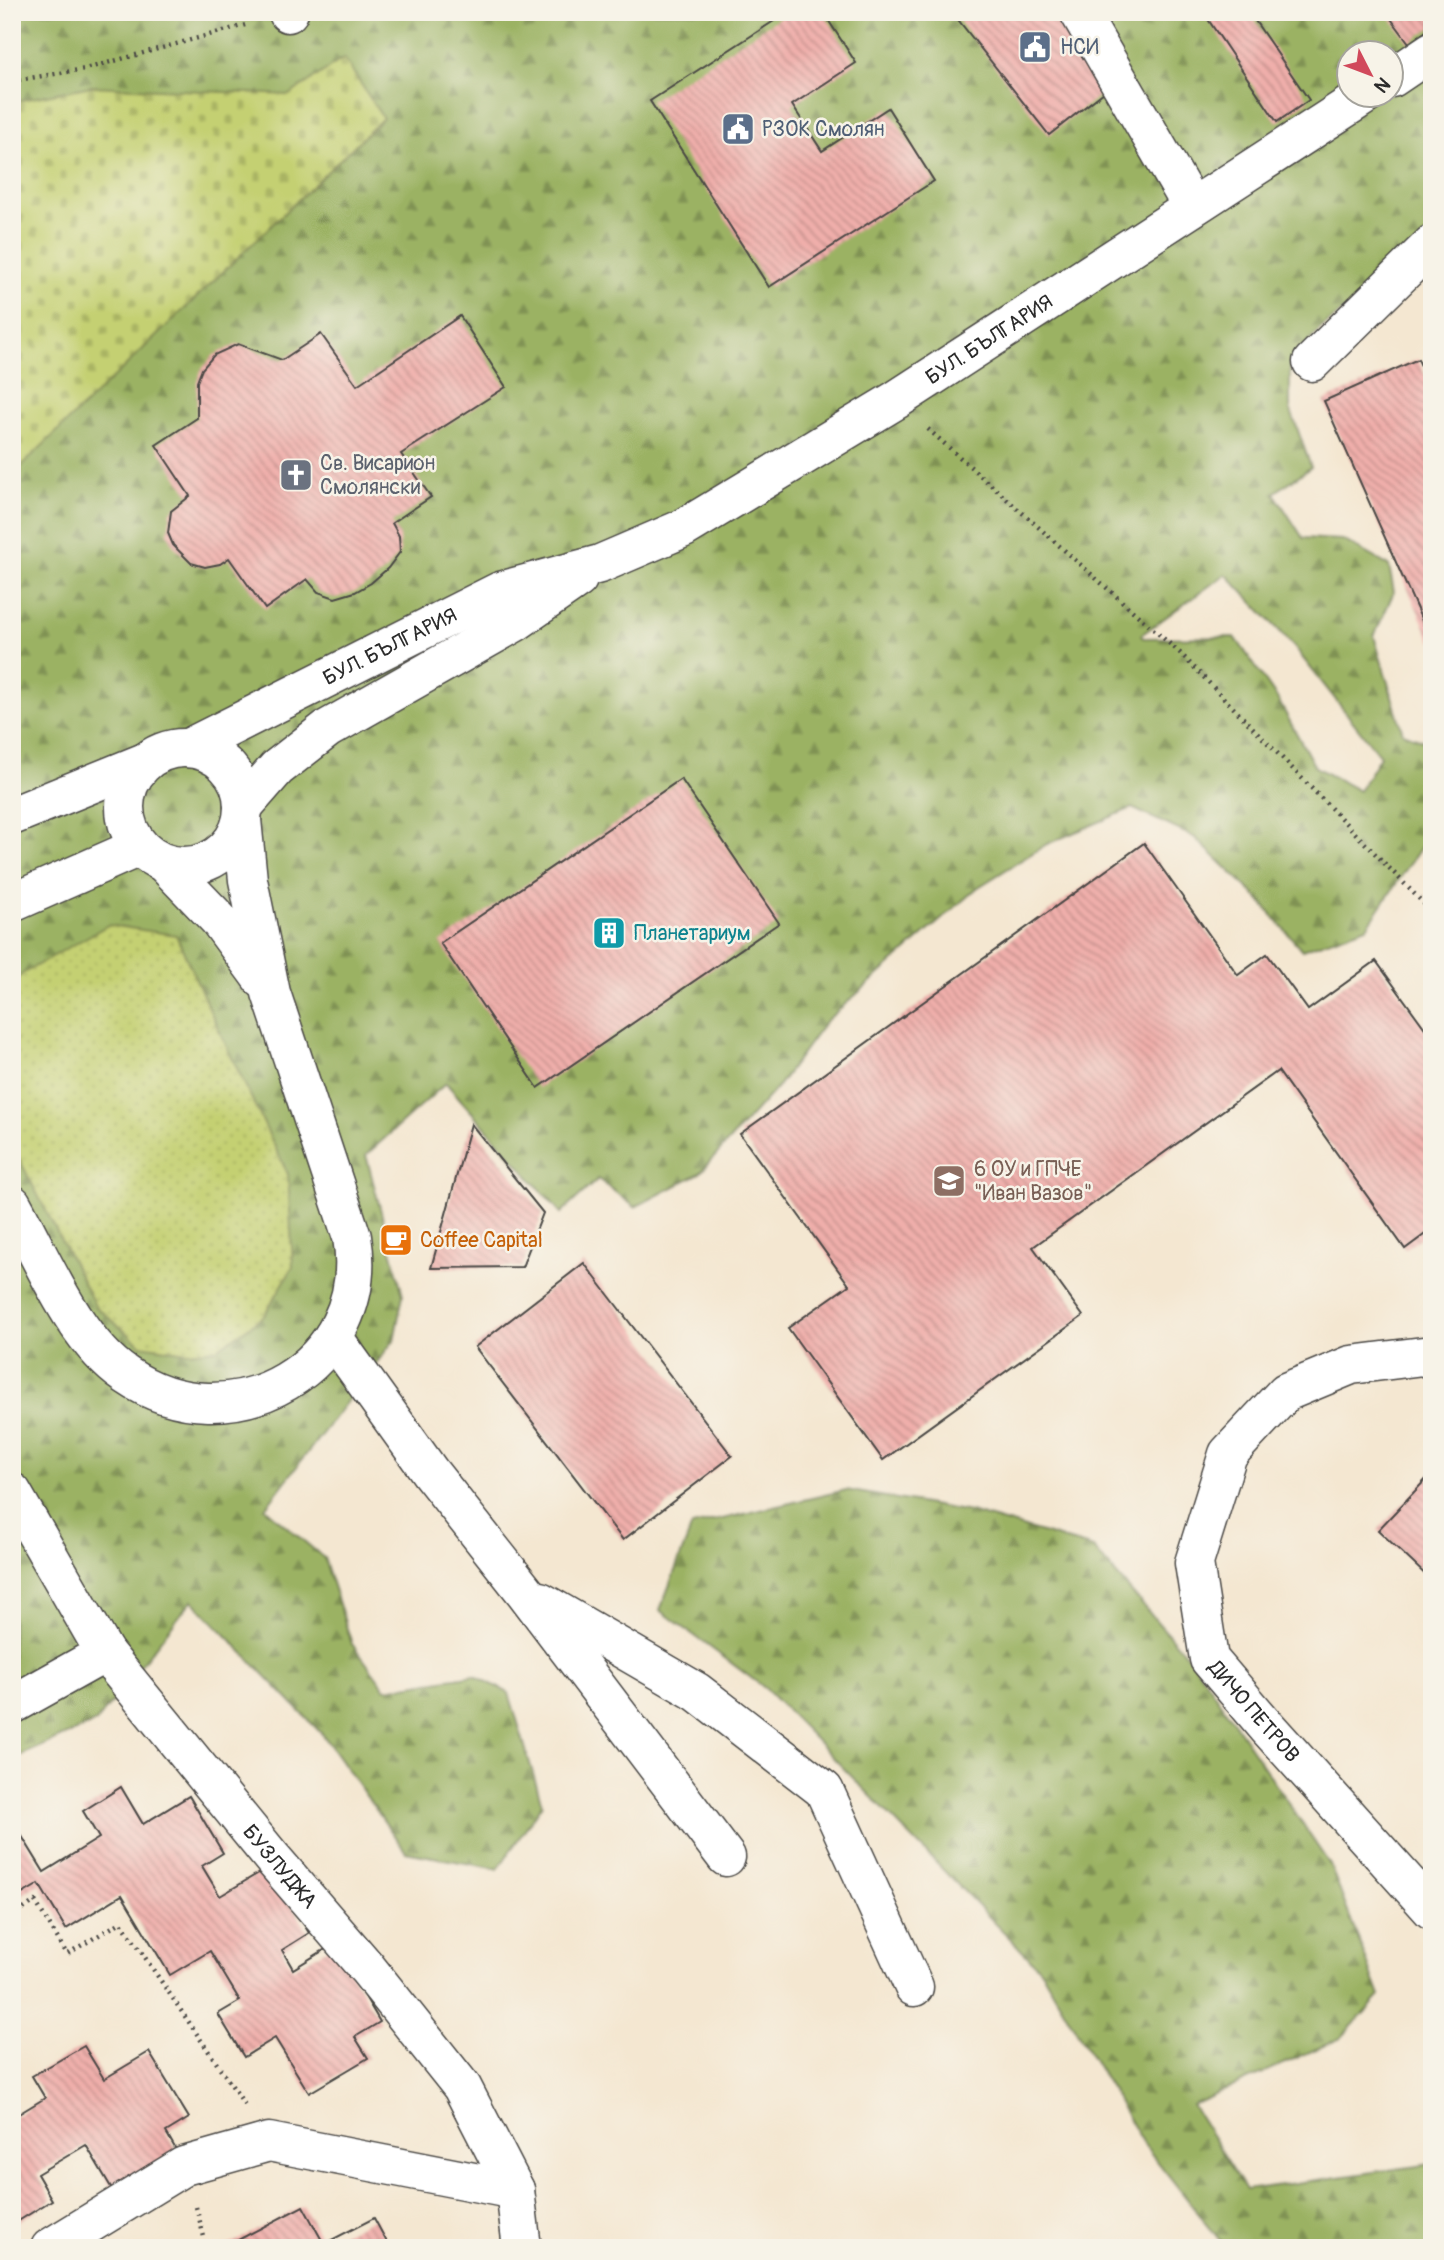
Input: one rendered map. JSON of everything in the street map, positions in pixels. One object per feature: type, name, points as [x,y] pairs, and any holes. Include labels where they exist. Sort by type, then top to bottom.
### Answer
[{"type":"street","points":[[1079,12],[1192,207]]},
{"type":"street","points":[[1406,68],[1432,51]]},
{"type":"street","name":"БУЛ. БЪЛГАРИЯ","points":[[188,748],[500,591],[600,564],[684,528],[896,400],[1345,108]]},
{"type":"street","points":[[1312,362],[1432,244]]},
{"type":"street","name":"БУЛ. БЪЛГАРИЯ","points":[[242,813],[277,768],[327,729],[516,622],[600,564]]},
{"type":"street","points":[[12,816],[145,762],[164,751],[188,748],[212,754],[223,762],[238,782],[248,880],[271,993],[352,1237],[356,1276],[352,1298],[345,1318],[333,1337],[318,1357],[299,1373],[252,1397],[226,1402],[174,1398],[152,1390],[109,1362],[77,1323],[12,1204]]},
{"type":"street","points":[[145,762],[129,783],[124,810],[126,823],[152,855],[218,919],[271,993]]},
{"type":"street","points":[[12,903],[152,855],[186,867],[209,860],[230,844],[242,813]]},
{"type":"street","points":[[333,1337],[430,1472],[525,1592],[726,1857]]},
{"type":"street","name":"ДИЧО ПЕТРОВ","points":[[1432,1360],[1423,1356],[1351,1365],[1286,1392],[1228,1454],[1194,1563],[1209,1659],[1432,1910]]},
{"type":"street","name":"БУЗЛУДЖА","points":[[12,1492],[105,1653],[273,1859],[367,1968],[462,2087],[516,2190],[522,2248]]},
{"type":"street","points":[[525,1592],[696,1692],[824,1790],[914,1987]]},
{"type":"street","points":[[12,1705],[105,1653]]},
{"type":"street","points":[[50,2248],[184,2166],[270,2141],[516,2190]]},
{"type":"path","points":[[12,81],[85,69],[289,13]]},
{"type":"path","points":[[896,400],[1180,653],[1432,912]]},
{"type":"path","points":[[12,1917],[35,1901],[67,1954],[121,1922],[270,2141]]},
{"type":"green space","points":[[12,12],[1432,12],[1432,242],[1320,329],[1290,362],[1290,408],[1311,467],[1274,493],[1303,538],[1343,540],[1389,566],[1394,592],[1374,636],[1403,733],[1432,744],[1432,831],[1367,927],[1302,950],[1255,895],[1194,837],[1132,808],[1047,844],[977,888],[825,1022],[778,1086],[700,1173],[635,1207],[598,1179],[561,1213],[446,1083],[366,1155],[403,1295],[394,1340],[265,1508],[324,1558],[352,1644],[386,1689],[474,1675],[509,1693],[542,1804],[498,1869],[406,1852],[323,1735],[192,1600],[96,1722],[12,1759]],"holes":[[[1226,574],[1290,642],[1380,756],[1359,791],[1315,767],[1277,698],[1235,637],[1143,638],[1141,635]]]},
{"type":"green space","points":[[344,58],[383,118],[12,475],[12,102],[91,86],[289,95]]},
{"type":"green space","points":[[108,925],[176,935],[288,1174],[293,1267],[264,1316],[217,1349],[187,1352],[141,1345],[95,1306],[12,1145],[12,984],[22,974]]},
{"type":"green space","points":[[846,1490],[970,1512],[1093,1548],[1195,1665],[1330,1865],[1380,1996],[1341,2038],[1192,2105],[1246,2190],[1432,2164],[1432,2248],[1226,2248],[1142,2142],[1040,1969],[766,1689],[660,1610],[692,1526]]},
{"type":"building","name":"РЗОК Смолян","points":[[788,12],[823,12],[856,63],[792,105],[822,151],[888,108],[934,181],[769,287],[650,101]]},
{"type":"building","name":"НСИ","points":[[952,12],[1064,12],[1118,81],[1049,135]]},
{"type":"building","points":[[1203,12],[1249,12],[1309,100],[1277,122]]},
{"type":"building","points":[[1386,12],[1432,12],[1432,27],[1409,43]]},
{"type":"building","name":"Св. Висарион Смолянски","points":[[460,316],[506,387],[401,454],[431,497],[392,523],[399,536],[400,552],[388,568],[371,583],[355,592],[335,598],[318,592],[307,579],[265,609],[229,558],[220,564],[205,567],[191,563],[173,545],[168,533],[171,511],[190,496],[156,445],[197,418],[197,382],[202,369],[214,355],[238,344],[282,360],[321,334],[357,385]]},
{"type":"building","points":[[1418,359],[1432,391],[1432,643],[1324,401]]},
{"type":"building","name":"Планетариум","points":[[681,779],[779,923],[538,1088],[440,943]]},
{"type":"building","name":"6 ОУ и ГПЧЕ \"Иван Вазов\"","points":[[1144,843],[1238,975],[1267,954],[1308,1010],[1376,961],[1432,1038],[1432,1229],[1405,1249],[1278,1071],[1033,1247],[1083,1316],[883,1460],[788,1328],[849,1285],[740,1134]]},
{"type":"building","points":[[471,1124],[543,1213],[522,1267],[431,1268]]},
{"type":"building","points":[[584,1263],[732,1456],[623,1540],[475,1347]]},
{"type":"building","points":[[1432,1473],[1432,1581],[1378,1530]]},
{"type":"building","points":[[121,1787],[143,1824],[189,1796],[223,1853],[202,1866],[220,1896],[269,1867],[309,1933],[282,1950],[293,1969],[334,1944],[380,2022],[355,2037],[368,2058],[309,2093],[275,2038],[244,2057],[218,2014],[240,2001],[210,1951],[170,1975],[122,1895],[66,1929],[39,1884],[12,1900],[12,1820],[44,1872],[99,1838],[83,1811]]},
{"type":"building","points":[[84,2046],[104,2079],[149,2052],[189,2118],[166,2132],[179,2155],[115,2194],[86,2145],[37,2174],[52,2200],[12,2225],[12,2118],[45,2098],[32,2076]]},
{"type":"building","points":[[303,2206],[324,2244],[374,2218],[390,2248],[223,2248]]},
{"type":"place","name":"НСИ","points":[[1035,47]]},
{"type":"place","name":"РЗОК Смолян","points":[[738,129]]},
{"type":"place","name":"Св. Висарион Смолянски","points":[[296,475]]},
{"type":"place","name":"Планетариум","points":[[609,933]]},
{"type":"place","name":"6 ОУ и ГПЧЕ \"Иван Вазов\"","points":[[949,1181]]},
{"type":"place","name":"Coffee Capital","points":[[396,1240]]}]
